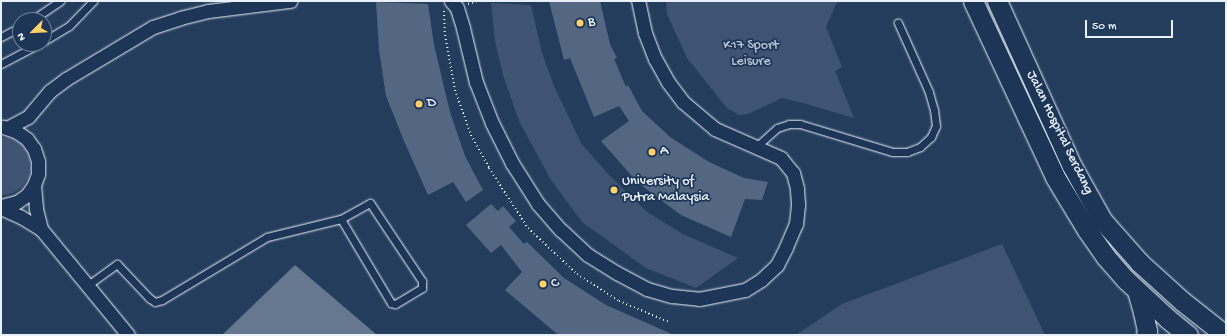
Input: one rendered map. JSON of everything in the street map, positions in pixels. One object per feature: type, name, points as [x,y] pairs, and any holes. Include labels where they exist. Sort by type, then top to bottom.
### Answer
[{"type":"main road","name":"Jalan Hospital Serdang","points":[[973,1],[1055,177],[1087,230],[1105,256],[1137,291],[1185,334]]},
{"type":"main road","name":"Jalan Hospital Serdang","points":[[997,1],[1072,166],[1102,220],[1140,263],[1182,301],[1225,335]]},
{"type":"main road","points":[[1137,291],[1147,331],[1146,335]]},
{"type":"main road","points":[[1156,335],[1182,301]]},
{"type":"main road","points":[[1185,334],[1199,314]]},
{"type":"street","points":[[4,127],[28,118],[50,91],[81,69],[153,28],[208,6],[290,1]]},
{"type":"street","points":[[451,1],[457,8],[464,28],[476,82],[492,123],[512,163],[538,204],[588,255],[647,289],[672,296],[699,299],[745,290],[761,280],[777,265],[796,224],[798,204],[797,188],[793,173],[781,158],[715,129],[683,102],[668,82],[655,59],[645,33],[638,1]]},
{"type":"street","points":[[27,139],[28,118]]},
{"type":"street","points":[[1,207],[16,202],[26,195],[34,185],[38,174],[38,161],[34,149],[27,139],[17,132],[4,127]]},
{"type":"street","points":[[34,185],[36,209],[41,229]]},
{"type":"street","points":[[1,207],[41,229],[128,335]]},
{"type":"lane","points":[[44,12],[60,1]]},
{"type":"lane","points":[[52,36],[69,26],[93,1]]},
{"type":"lane","points":[[756,147],[777,128],[800,124],[893,152],[907,152],[920,147],[931,137],[936,126],[934,110],[929,92],[898,23]]},
{"type":"lane","points":[[1,36],[12,31]]},
{"type":"lane","points":[[1,64],[24,52]]},
{"type":"lane","points":[[88,285],[117,264],[149,298],[155,302],[162,300],[267,237],[342,219],[370,203],[373,205],[422,281],[422,288],[400,302],[391,303],[342,219]]},
{"type":"green space","name":"K17 Sport Leisure","points":[[666,1],[842,1],[836,4],[826,27],[842,67],[835,71],[854,118],[782,98],[748,114],[739,115],[727,108],[687,58],[667,14]]},
{"type":"green space","points":[[491,3],[531,5],[542,53],[554,86],[581,143],[607,173],[647,212],[683,234],[738,258],[696,288],[646,268],[582,222],[551,180],[519,121],[503,75],[495,41]]},
{"type":"green space","points":[[1,137],[12,139],[20,143],[26,150],[30,160],[31,170],[28,179],[22,187],[13,193],[3,195],[1,195]]},
{"type":"green space","points":[[1002,244],[1045,335],[796,335],[842,304]]},
{"type":"shaded area","points":[[295,265],[377,335],[222,335]]},
{"type":"building","name":"A","points":[[549,1],[600,1],[610,44],[617,58],[614,59],[626,87],[628,85],[642,111],[670,137],[709,162],[744,178],[768,182],[762,200],[745,199],[731,237],[681,215],[637,182],[601,141],[629,121],[619,106],[594,117],[570,58],[564,60]]},
{"type":"building","name":"D","points":[[376,2],[428,4],[434,45],[450,112],[465,156],[483,190],[466,202],[453,182],[428,195],[386,96],[379,50]]},
{"type":"building","name":"C","points":[[491,204],[498,211],[503,206],[516,221],[509,227],[524,244],[527,242],[564,278],[606,305],[674,335],[560,335],[556,333],[505,290],[522,272],[501,245],[491,253],[466,225]]},
{"type":"place","name":"B","points":[[580,23]]},
{"type":"place","name":"D","points":[[419,104]]},
{"type":"place","name":"A","points":[[652,152]]},
{"type":"place","name":"University of Putra Malaysia","points":[[614,190]]},
{"type":"place","name":"C","points":[[543,284]]}]
